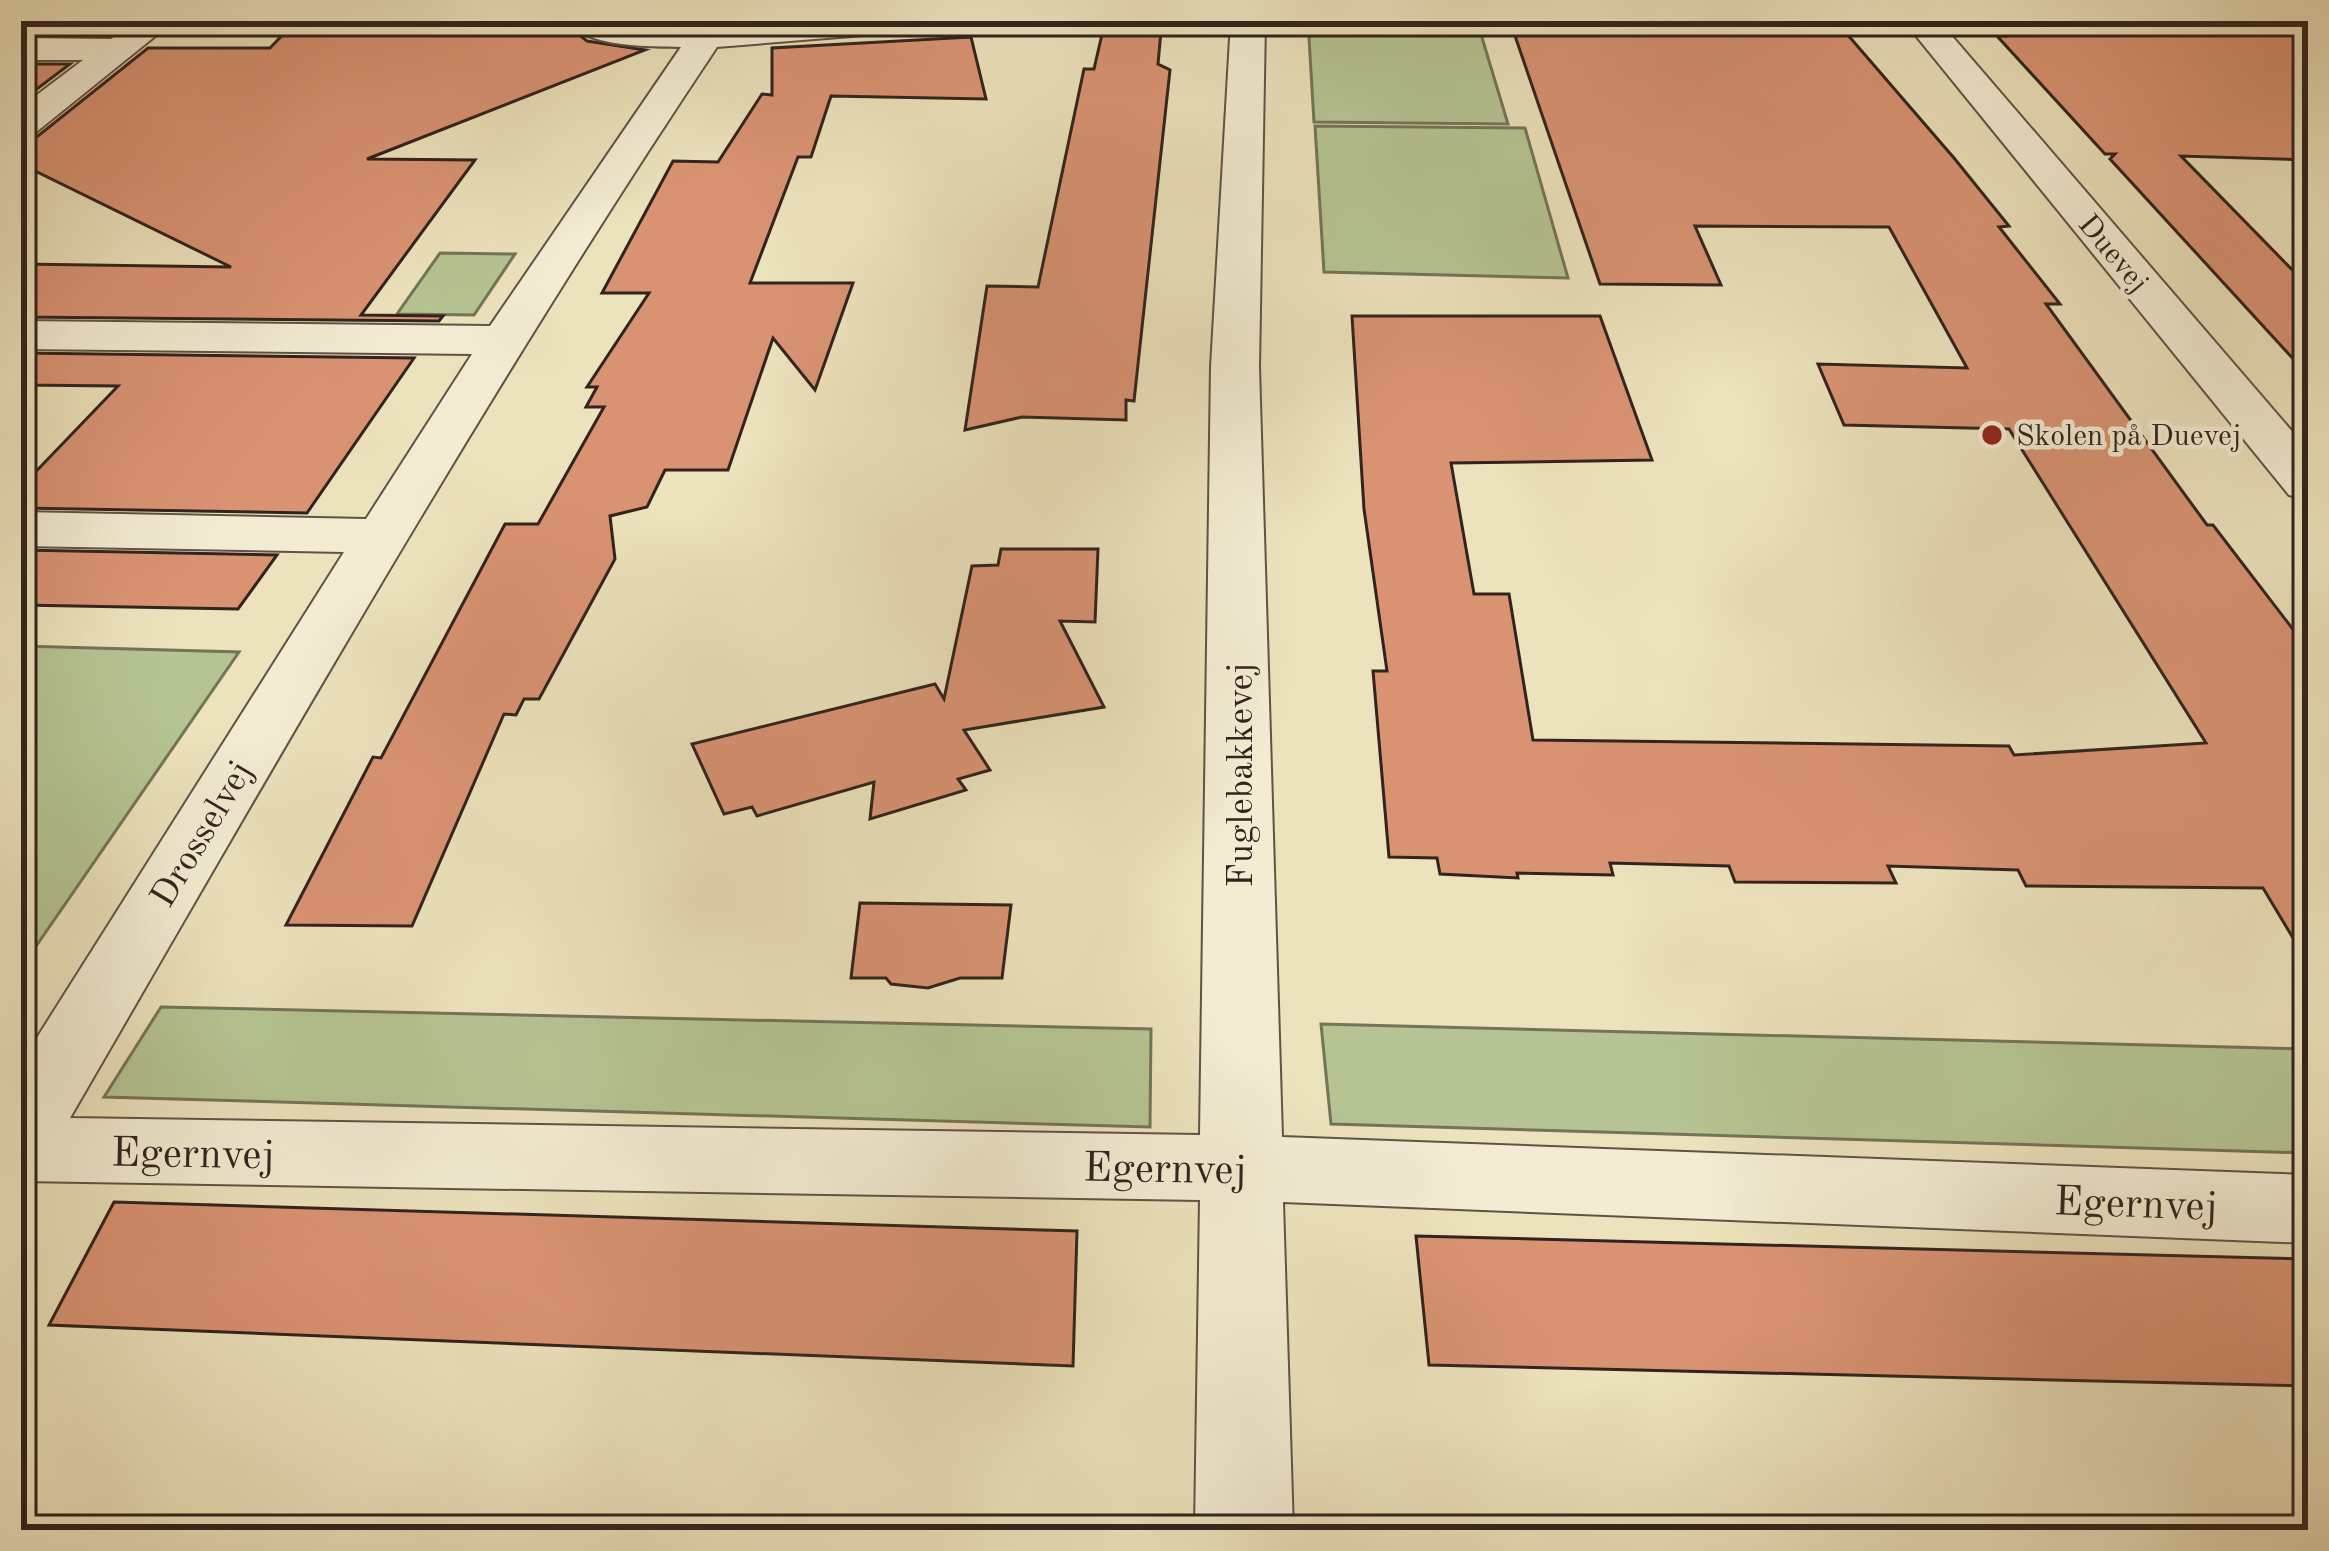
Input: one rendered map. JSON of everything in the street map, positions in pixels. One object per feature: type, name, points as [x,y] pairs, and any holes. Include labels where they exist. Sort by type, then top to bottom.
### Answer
[{"type":"street","points":[[21,125],[157,21]]},
{"type":"street","points":[[583,21],[615,32],[914,21]]},
{"type":"street","name":"Fuglebakkevej","points":[[1244,1530],[1235,367],[1248,21]]},
{"type":"street","name":"Duevej","points":[[1921,21],[2308,484]]},
{"type":"street","name":"Drosselvej","points":[[21,1131],[382,536],[505,340],[712,28]]},
{"type":"street","points":[[21,49],[119,50]]},
{"type":"street","points":[[21,334],[505,340]]},
{"type":"street","points":[[21,529],[382,536]]},
{"type":"street","name":"Egernvej","points":[[21,1149],[1238,1168],[2308,1209]]},
{"type":"green space","points":[[1308,21],[1477,21],[1508,124],[1314,122]]},
{"type":"green space","points":[[1315,126],[1525,128],[1568,278],[1324,272]]},
{"type":"green space","points":[[440,253],[515,254],[474,315],[397,314]]},
{"type":"green space","points":[[21,646],[239,652],[21,968]]},
{"type":"green space","points":[[161,1007],[1151,1029],[1150,1127],[104,1097]]},
{"type":"green space","points":[[1321,1024],[2308,1049],[2308,1153],[1331,1124]]},
{"type":"building","points":[[296,21],[562,21],[587,41],[645,50],[367,159],[475,160],[361,315],[443,316],[439,321],[21,317],[21,264],[231,267],[21,164],[21,141],[38,136],[148,48],[270,48]]},
{"type":"building","points":[[1103,30],[1161,31],[1158,64],[1170,70],[1134,401],[1126,400],[1126,420],[1022,417],[965,430],[987,286],[1038,287],[1084,69],[1094,69]]},
{"type":"building","points":[[1513,30],[1847,34],[1954,158],[2009,226],[1999,227],[2060,304],[2046,304],[2207,525],[2213,525],[2308,649],[2308,963],[2263,888],[2026,886],[2018,870],[1888,866],[1896,883],[1735,882],[1729,866],[1610,863],[1613,875],[1517,873],[1518,878],[1440,874],[1437,858],[1389,857],[1373,671],[1387,671],[1364,509],[1352,316],[1600,316],[1652,460],[1451,463],[1474,594],[1509,594],[1533,740],[2009,746],[2014,755],[2206,743],[2009,429],[1844,425],[1818,364],[1967,368],[1889,227],[1695,226],[1721,285],[1600,284]]},
{"type":"building","points":[[2001,32],[2308,35],[2308,160],[2181,156],[2308,286],[2308,375],[2110,159],[2115,154],[2105,154],[1997,36],[2005,36]]},
{"type":"building","points":[[971,37],[986,99],[831,96],[811,157],[798,157],[750,283],[853,283],[815,390],[773,338],[728,470],[665,470],[647,507],[610,516],[615,559],[539,699],[524,699],[516,715],[504,714],[412,926],[286,925],[373,757],[381,758],[505,524],[538,524],[604,407],[586,407],[597,387],[587,387],[649,293],[602,293],[673,161],[718,162],[762,94],[772,95],[772,48]]},
{"type":"building","points":[[21,64],[70,64],[21,101]]},
{"type":"building","points":[[21,353],[414,358],[307,513],[21,508],[21,487],[118,386],[21,385]]},
{"type":"building","points":[[1001,549],[1098,549],[1095,622],[1060,621],[1104,707],[964,730],[990,770],[958,779],[966,790],[870,819],[874,782],[757,816],[752,807],[724,814],[692,744],[935,684],[944,699],[972,566],[998,565]]},
{"type":"building","points":[[21,550],[277,555],[238,609],[21,605]]},
{"type":"building","points":[[860,903],[1011,905],[1002,978],[960,978],[928,988],[891,984],[886,978],[851,978]]},
{"type":"building","points":[[114,1202],[1077,1231],[1073,1366],[49,1325]]},
{"type":"building","points":[[1416,1236],[2308,1259],[2308,1386],[1429,1365]]},
{"type":"place","name":"Skolen på Duevej","points":[[1992,435]]}]
